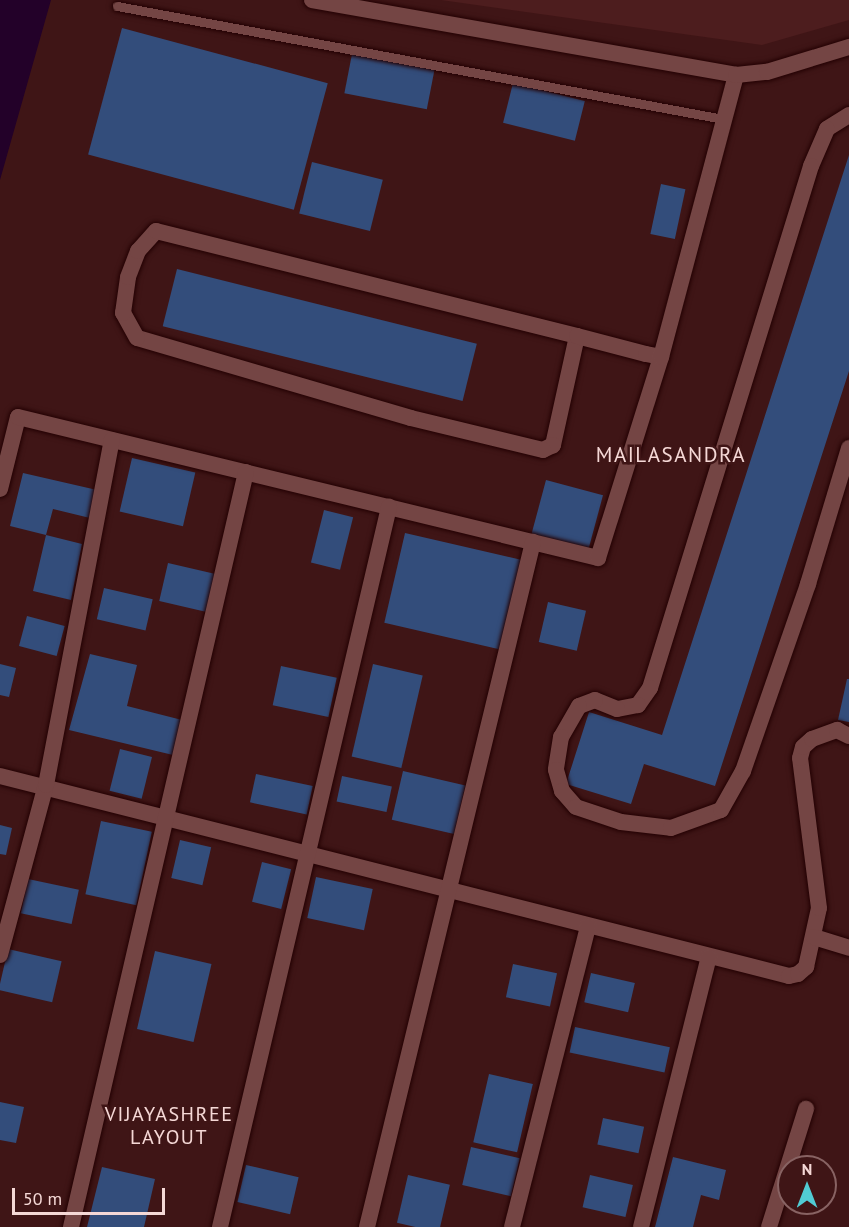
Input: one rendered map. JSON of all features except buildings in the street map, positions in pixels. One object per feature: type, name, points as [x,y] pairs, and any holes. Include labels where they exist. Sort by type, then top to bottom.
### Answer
[{"type":"street","points":[[312,0],[736,75],[767,72],[849,47]]},
{"type":"street","points":[[0,489],[18,417],[598,558],[661,357],[736,75]]},
{"type":"street","points":[[849,115],[827,129],[811,166],[650,688],[639,705],[617,709],[594,700],[579,706],[561,737],[556,770],[562,791],[576,807],[621,822],[671,828],[722,810],[743,771],[808,584],[849,448]]},
{"type":"street","points":[[577,336],[553,445],[543,450],[411,418],[137,338],[123,313],[128,277],[138,250],[156,231],[577,336],[661,357]]},
{"type":"street","points":[[0,955],[46,785],[112,440]]},
{"type":"street","points":[[71,1227],[246,472]]},
{"type":"street","points":[[220,1227],[389,507]]},
{"type":"street","points":[[367,1227],[533,542]]},
{"type":"street","points":[[0,776],[46,785],[165,821],[789,976],[798,974],[806,967],[814,937],[818,893],[800,758],[803,747],[812,739],[837,730],[849,736]]},
{"type":"street","points":[[512,1227],[588,926]]},
{"type":"street","points":[[814,937],[849,948]]},
{"type":"street","points":[[641,1227],[709,957]]},
{"type":"street","points":[[769,1227],[806,1109]]},
{"type":"lane","points":[[117,6],[723,119]]},
{"type":"shaded area","points":[[0,0],[51,0],[0,180]]},
{"type":"shaded area","points":[[441,0],[849,0],[849,20],[762,45]]},
{"type":"district","name":"MAILASANDRA","points":[[671,455]]},
{"type":"district","name":"VIJAYASHREE LAYOUT","points":[[169,1126]]}]
